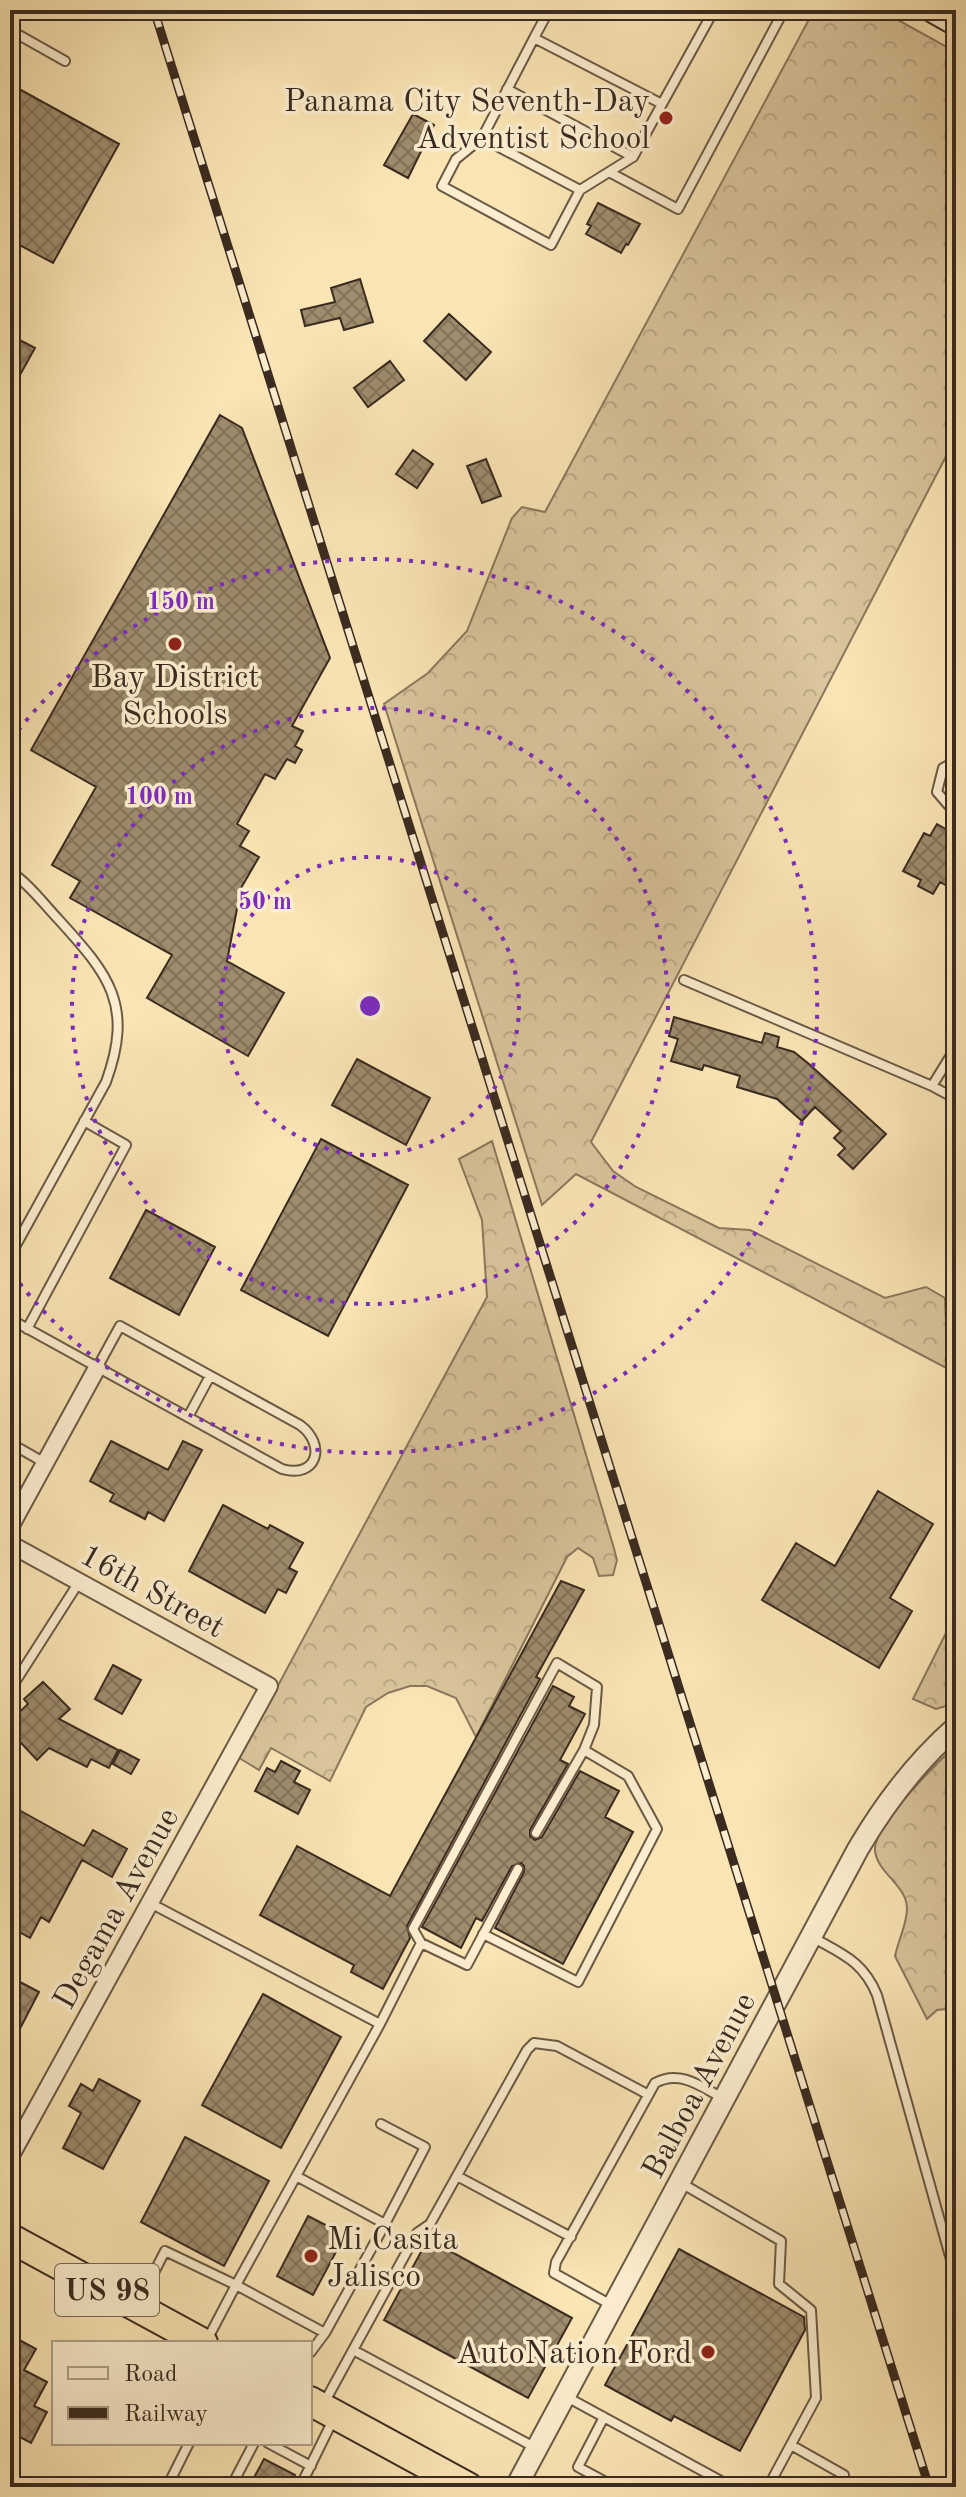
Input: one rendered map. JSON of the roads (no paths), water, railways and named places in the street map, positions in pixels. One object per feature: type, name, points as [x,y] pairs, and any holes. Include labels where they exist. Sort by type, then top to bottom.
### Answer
[{"type":"highway","name":"US 98","points":[[10,2238],[200,2341]]},
{"type":"highway","points":[[322,2408],[468,2487]]},
{"type":"main road","points":[[933,10],[956,23]]},
{"type":"street","points":[[10,1527],[97,1368]]},
{"type":"street","name":"16th Street","points":[[10,1544],[269,1686]]},
{"type":"street","name":"Degama Avenue","points":[[10,2157],[269,1686]]},
{"type":"street","name":"Balboa Avenue","points":[[516,2487],[858,1849],[889,1799],[915,1766],[956,1727]]},
{"type":"lane","points":[[549,10],[482,138],[456,159],[442,186],[551,245],[580,190],[633,157],[714,10]]},
{"type":"lane","points":[[609,172],[678,209],[784,10]]},
{"type":"lane","points":[[10,30],[65,61]]},
{"type":"lane","points":[[534,38],[662,104]]},
{"type":"lane","points":[[507,89],[633,157]]},
{"type":"lane","points":[[482,138],[580,190]]},
{"type":"lane","points":[[956,761],[943,768],[937,792],[956,814]]},
{"type":"lane","points":[[10,871],[94,959],[105,975],[113,997],[116,1038],[111,1068],[10,1256]]},
{"type":"lane","points":[[684,980],[956,1099]]},
{"type":"lane","points":[[932,1086],[956,1047]]},
{"type":"lane","points":[[27,1329],[126,1145],[84,1121]]},
{"type":"lane","points":[[10,1319],[97,1368],[285,1470],[301,1471],[313,1461],[315,1442],[308,1431],[120,1326],[97,1368]]},
{"type":"lane","points":[[188,1417],[210,1376]]},
{"type":"lane","points":[[10,1443],[45,1463]]},
{"type":"lane","points":[[10,1690],[79,1582]]},
{"type":"lane","points":[[518,1869],[467,1965],[421,1943],[413,1929],[557,1663],[597,1687],[594,1725],[584,1750],[536,1833]]},
{"type":"lane","points":[[483,1934],[578,1982],[657,1829],[628,1776],[584,1750]]},
{"type":"lane","points":[[150,1903],[380,2024]]},
{"type":"lane","points":[[811,1937],[857,1963],[877,1995],[956,2278]]},
{"type":"lane","points":[[205,2341],[380,2024],[421,1943]]},
{"type":"lane","points":[[300,2487],[311,2466],[322,2408],[355,2351],[372,2311],[417,2233],[430,2224],[527,2050],[534,2043],[557,2046],[647,2094]]},
{"type":"lane","points":[[614,2307],[554,2273],[556,2262],[655,2083],[663,2079],[685,2078],[725,2099]]},
{"type":"lane","points":[[312,2350],[325,2333],[425,2147],[381,2124]]},
{"type":"lane","points":[[296,2176],[385,2224]]},
{"type":"lane","points":[[457,2176],[571,2237]]},
{"type":"lane","points":[[680,2182],[781,2241],[779,2284],[811,2310],[816,2398],[768,2487]]},
{"type":"lane","points":[[137,2307],[165,2251],[325,2333]]},
{"type":"lane","points":[[355,2351],[537,2448]]},
{"type":"lane","points":[[565,2395],[732,2487]]},
{"type":"lane","points":[[604,2417],[578,2467],[615,2487]]},
{"type":"lane","points":[[167,2487],[188,2445]]},
{"type":"lane","points":[[231,2487],[253,2445]]},
{"type":"lane","points":[[272,2445],[311,2466]]},
{"type":"lane","points":[[791,2445],[844,2475]]},
{"type":"railway","points":[[154,10],[929,2487]]},
{"type":"place","name":"Panama City Seventh-Day Adventist School","points":[[666,118]]},
{"type":"place","name":"Bay District Schools","points":[[175,644]]},
{"type":"place","name":"Mi Casita Jalisco","points":[[311,2256]]},
{"type":"place","name":"AutoNation Ford","points":[[708,2352]]}]
